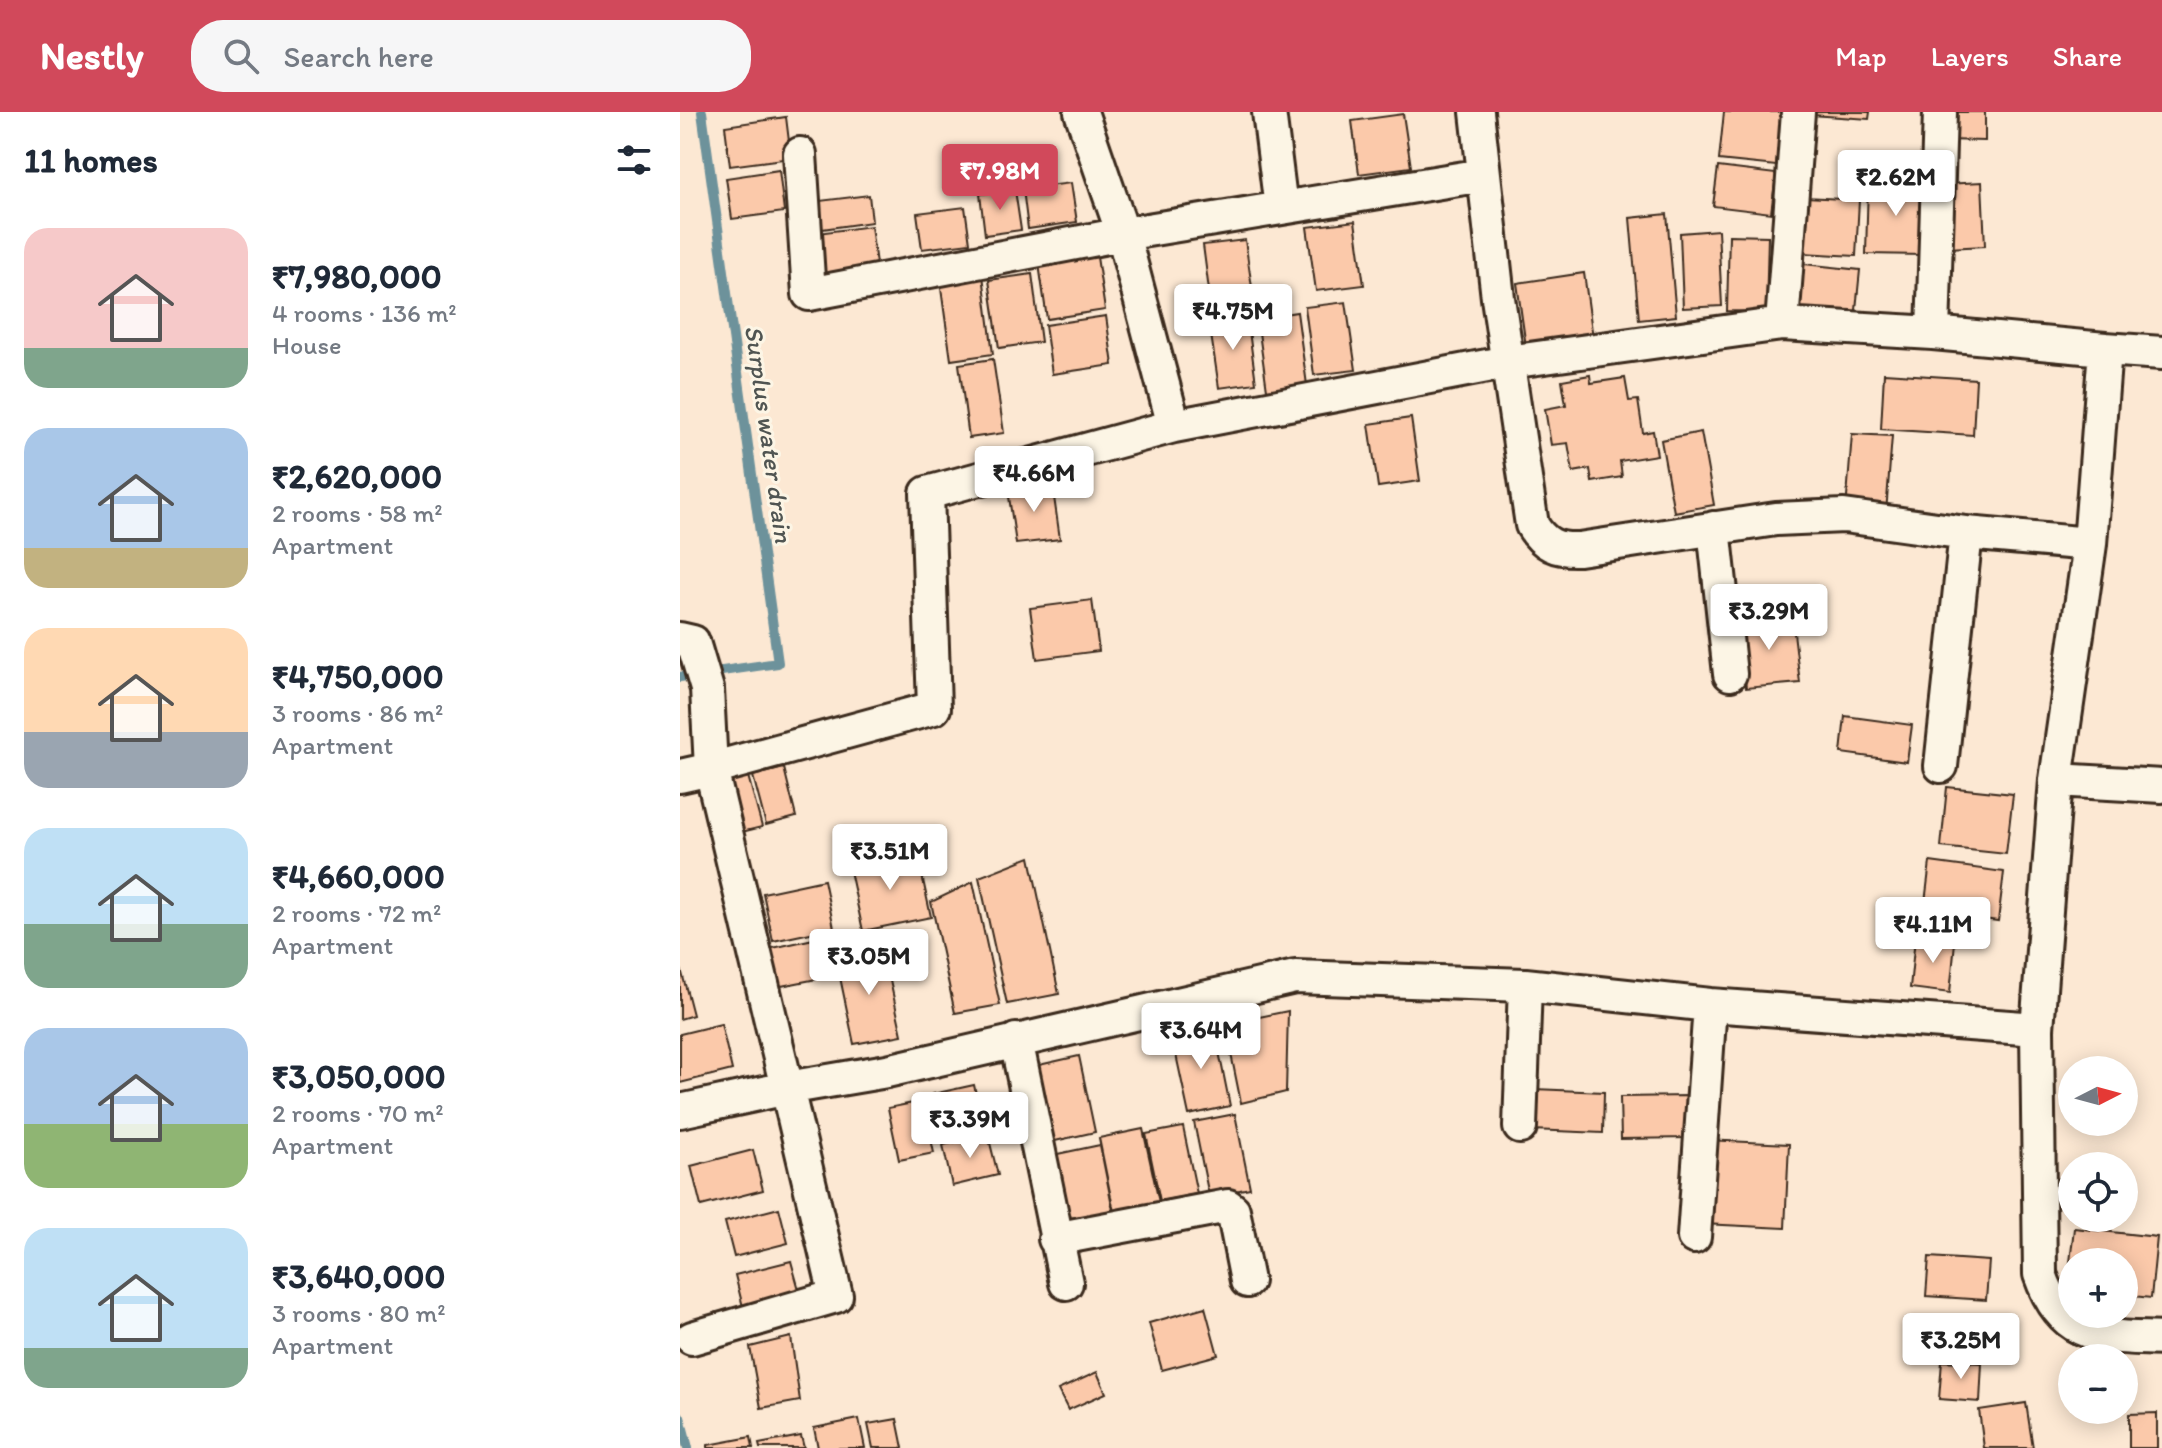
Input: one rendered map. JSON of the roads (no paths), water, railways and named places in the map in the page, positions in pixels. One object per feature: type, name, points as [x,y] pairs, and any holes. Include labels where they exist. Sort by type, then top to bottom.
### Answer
[{"type":"street","points":[[1081,112],[1123,234],[1174,426]]},
{"type":"street","points":[[1269,112],[1281,208]]},
{"type":"street","points":[[1477,112],[1532,525],[1550,546],[1561,550],[1579,549],[1776,519],[1844,516],[1966,533],[2090,544]]},
{"type":"street","points":[[1782,324],[1798,112]]},
{"type":"street","points":[[1933,333],[1940,112]]},
{"type":"street","points":[[800,154],[809,294],[1123,234],[1483,175]]},
{"type":"street","points":[[695,773],[934,708],[927,493],[1174,426],[1508,362],[1782,324],[1933,333],[2162,353]]},
{"type":"street","points":[[2105,349],[2090,544],[2056,780],[2037,1029],[2040,1274],[2049,1301],[2066,1319],[2080,1328],[2109,1336],[2162,1339]]},
{"type":"street","points":[[1714,528],[1730,674]]},
{"type":"street","points":[[1941,766],[1966,533]]},
{"type":"street","points":[[692,1338],[836,1296],[787,1088],[695,773],[695,662]]},
{"type":"street","points":[[2056,780],[2162,786]]},
{"type":"street","points":[[680,1111],[887,1071],[1295,977],[1525,985],[1710,1005],[2037,1029]]},
{"type":"street","points":[[1520,1127],[1525,985]]},
{"type":"street","points":[[1694,1237],[1710,1005]]},
{"type":"street","points":[[1016,1040],[1066,1283]]},
{"type":"street","points":[[1055,1239],[1228,1206],[1233,1210],[1247,1281]]},
{"type":"waterway","name":"Surplus water drain","points":[[680,677],[778,663],[702,112]]},
{"type":"waterway","name":"Surplus water drain","points":[[680,1417],[688,1448]]}]
